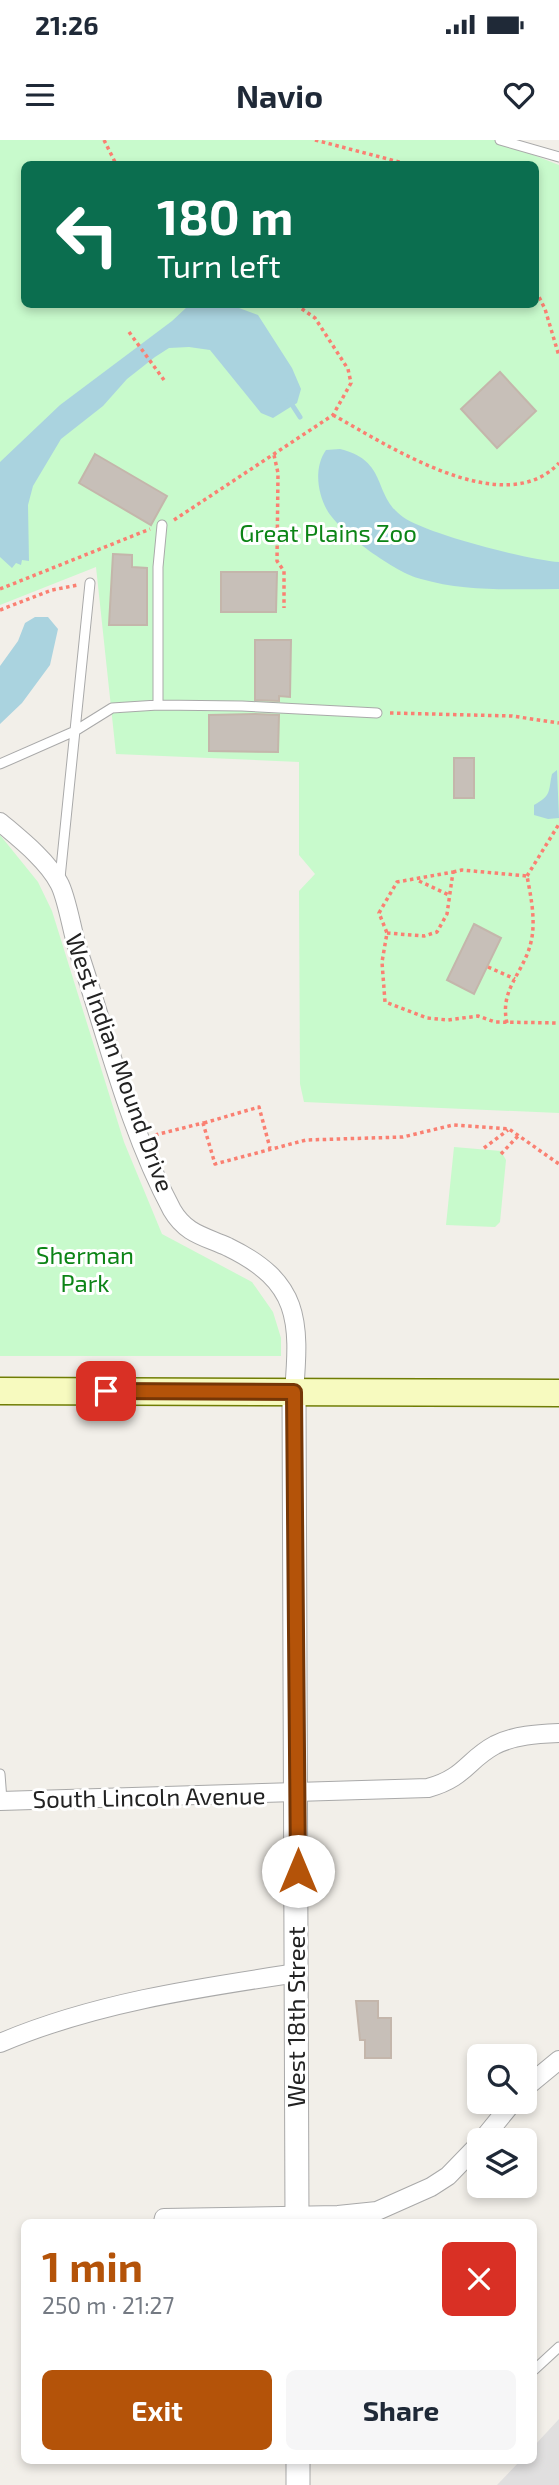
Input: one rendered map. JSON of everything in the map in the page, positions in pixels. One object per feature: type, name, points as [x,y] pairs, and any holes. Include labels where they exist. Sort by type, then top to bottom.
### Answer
[{"type":"main road","points":[[0,1391],[559,1393]]},
{"type":"street","name":"West Indian Mound Drive","points":[[0,822],[24,842],[59,884],[68,921],[157,1178],[183,1227],[227,1247],[275,1277],[289,1300],[298,1342],[294,1392]]},
{"type":"street","name":"West 18th Street","points":[[294,1392],[298,1794],[297,2219]]},
{"type":"street","name":"South Lincoln Avenue","points":[[1,1801],[428,1788],[461,1775],[495,1745],[516,1737],[559,1733]]},
{"type":"street","points":[[0,2043],[105,2008],[200,1988],[297,1973]]},
{"type":"street","points":[[537,2078],[559,2060]]},
{"type":"street","points":[[492,2128],[503,2114]]},
{"type":"street","points":[[297,2219],[377,2211],[403,2202],[448,2176],[467,2156]]},
{"type":"street","points":[[298,2464],[298,2485]]},
{"type":"lane","points":[[500,140],[559,157]]},
{"type":"lane","points":[[158,705],[158,567],[162,524]]},
{"type":"lane","points":[[59,884],[90,583]]},
{"type":"lane","points":[[0,764],[75,731],[112,708],[158,705],[377,713]]},
{"type":"lane","points":[[0,1774],[1,1801]]},
{"type":"lane","points":[[537,2367],[559,2347]]},
{"type":"path","points":[[104,140],[114,161]]},
{"type":"path","points":[[315,140],[396,161]]},
{"type":"path","points":[[539,296],[559,356]]},
{"type":"path","points":[[0,589],[181,517],[333,415],[351,383],[348,369],[315,318],[301,308]]},
{"type":"path","points":[[129,332],[164,380]]},
{"type":"path","points":[[333,415],[432,468],[491,485],[538,481],[559,463]]},
{"type":"path","points":[[274,455],[278,473],[277,561],[284,571],[284,608]]},
{"type":"path","points":[[554,469],[559,475]]},
{"type":"path","points":[[0,610],[52,590],[90,583]]},
{"type":"path","points":[[377,713],[512,716],[559,723]]},
{"type":"path","points":[[507,1023],[503,1005],[532,941],[532,898],[527,876],[559,824]]},
{"type":"path","points":[[527,876],[462,870],[397,882],[379,913],[387,933],[382,962],[385,1002],[427,1018],[448,1020],[478,1016],[507,1023],[559,1023]]},
{"type":"path","points":[[387,933],[424,936],[437,932],[447,914],[453,872]]},
{"type":"path","points":[[418,880],[449,895]]},
{"type":"path","points":[[488,967],[515,979]]},
{"type":"path","points":[[165,1133],[259,1107],[270,1148]]},
{"type":"path","points":[[204,1123],[215,1164],[270,1148],[317,1139],[404,1137],[444,1125],[509,1129],[559,1164]]},
{"type":"path","points":[[484,1148],[509,1129]]},
{"type":"path","points":[[501,1154],[518,1136]]},
{"type":"shaded area","points":[[559,2419],[559,2485],[497,2485],[517,2464],[537,2464],[537,2443]]},
{"type":"green space","name":"Great Plains Zoo","points":[[0,140],[495,140],[559,165],[559,1113],[304,1102],[300,1084],[299,891],[315,874],[299,855],[299,762],[116,754],[96,567],[0,605]]},
{"type":"green space","name":"Sherman Park","points":[[0,835],[38,882],[52,911],[124,1142],[162,1234],[252,1282],[273,1312],[281,1338],[281,1356],[0,1356]]},
{"type":"green space","points":[[454,1147],[501,1151],[506,1160],[500,1222],[495,1227],[446,1225]]},
{"type":"water","points":[[186,308],[239,308],[258,315],[292,368],[301,389],[297,403],[273,418],[261,413],[210,350],[169,348],[127,379],[103,406],[61,439],[33,486],[28,505],[29,561],[22,560],[21,565],[16,563],[12,568],[0,557],[0,462],[60,405]]},
{"type":"water","points":[[340,449],[356,454],[366,462],[393,508],[403,517],[433,531],[478,545],[559,562],[559,589],[455,586],[421,579],[384,561],[344,530],[324,503],[318,480],[322,457],[326,450]]},
{"type":"water","points":[[35,617],[48,617],[58,629],[50,665],[22,703],[0,724],[0,666],[18,641],[25,623]]},
{"type":"water","points":[[557,770],[559,818],[548,819],[534,815],[534,805],[547,796],[552,774]]},
{"type":"building","points":[[500,372],[536,411],[497,448],[461,409]]},
{"type":"building","points":[[95,454],[167,496],[151,525],[79,483]]},
{"type":"building","points":[[113,554],[132,555],[132,567],[147,568],[147,625],[109,625]]},
{"type":"building","points":[[221,572],[277,572],[276,612],[221,612]]},
{"type":"building","points":[[255,640],[291,640],[290,697],[279,696],[279,701],[255,700]]},
{"type":"building","points":[[209,715],[279,715],[278,752],[209,751]]},
{"type":"building","points":[[454,758],[474,758],[474,798],[454,798]]},
{"type":"building","points":[[474,924],[501,938],[474,994],[447,980]]},
{"type":"building","points":[[356,2001],[378,2001],[378,2018],[391,2018],[391,2058],[365,2058],[365,2040],[360,2040]]},
{"type":"waterway","points":[[289,400],[300,417]]},
{"type":"route","points":[[106,1391],[294,1392],[298,1871]]}]
